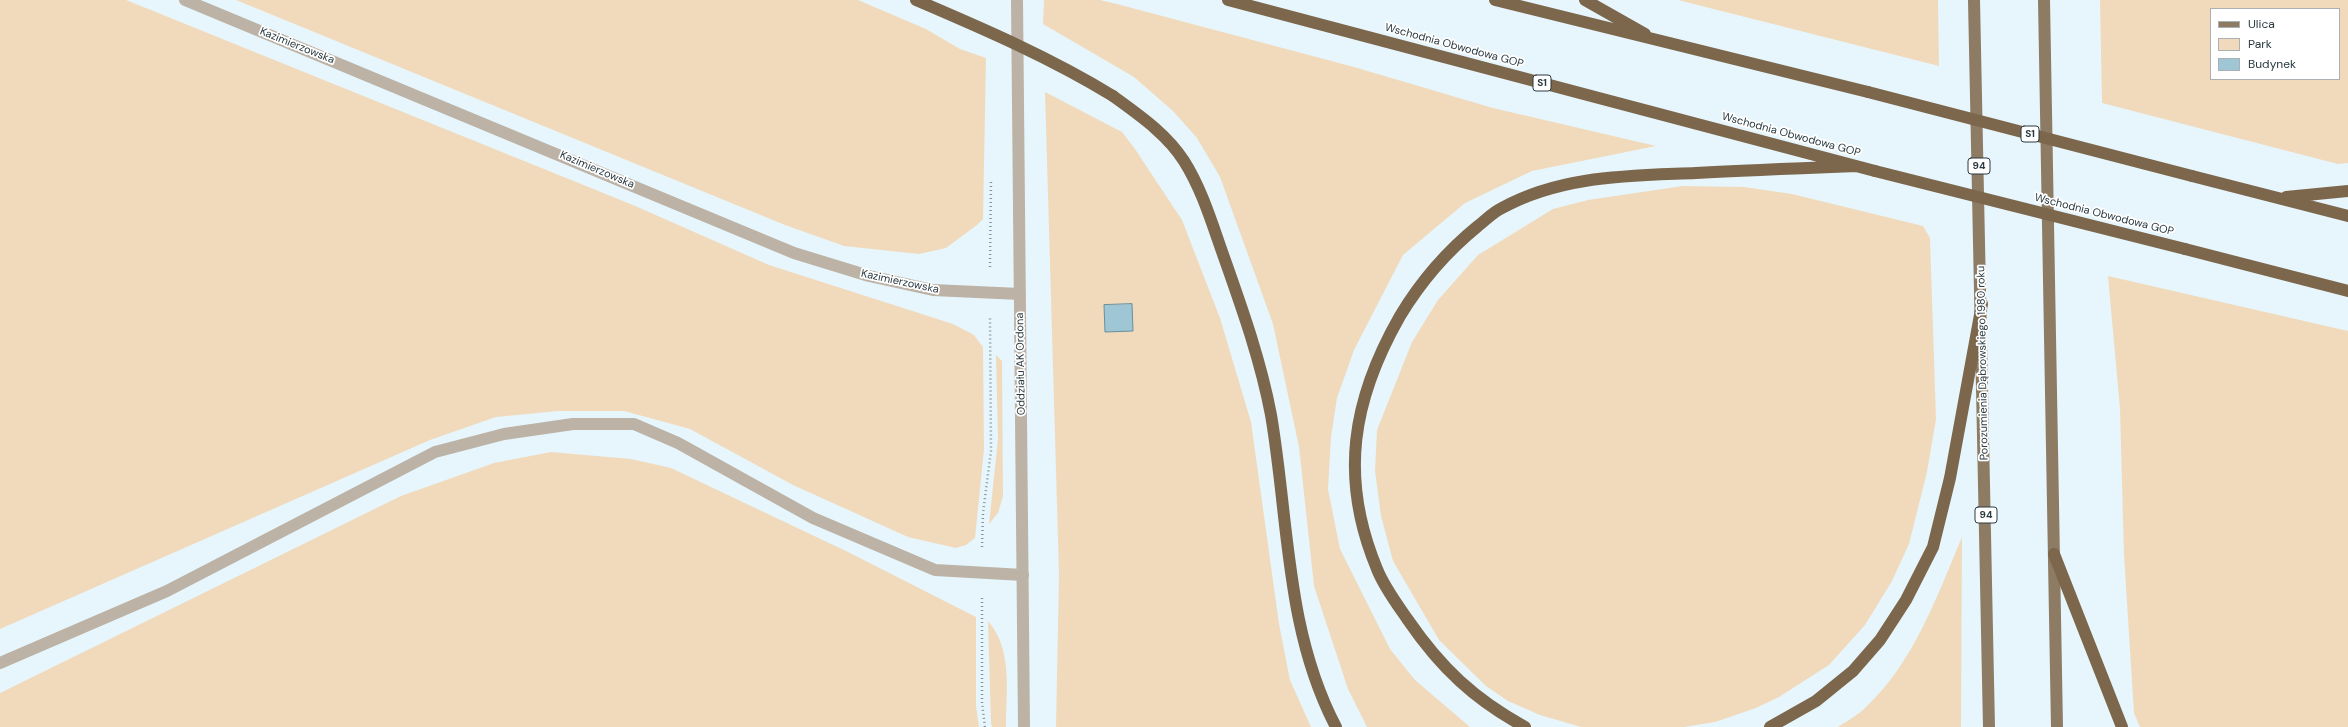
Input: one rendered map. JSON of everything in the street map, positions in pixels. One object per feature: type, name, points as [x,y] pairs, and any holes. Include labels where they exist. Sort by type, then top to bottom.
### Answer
[{"type":"highway","points":[[916,0],[994,33],[1084,78],[1113,96],[1148,122],[1184,161],[1202,197],[1233,283],[1260,367],[1270,415],[1294,602],[1303,643],[1315,678],[1336,727]]},
{"type":"highway","name":"Wschodnia Obwodowa GOP","points":[[1228,0],[1875,171],[2345,291]]},
{"type":"highway","name":"S1","points":[[1495,0],[1660,42],[1868,92],[2348,216]]},
{"type":"highway","points":[[1586,0],[1660,42]]},
{"type":"highway","points":[[1525,727],[1491,709],[1453,675],[1424,643],[1378,571],[1361,524],[1356,485],[1356,438],[1366,386],[1385,343],[1415,291],[1451,248],[1500,208],[1551,186],[1623,174],[1856,166]]},
{"type":"highway","points":[[2277,197],[2348,191]]},
{"type":"highway","points":[[1770,727],[1816,701],[1853,671],[1880,640],[1906,600],[1932,547],[1950,478],[1982,304]]},
{"type":"highway","points":[[2054,554],[2122,727]]},
{"type":"main road","name":"Porozumienia Dąbrowskiego 1980 roku","points":[[1974,0],[1982,304],[1989,727]]},
{"type":"main road","points":[[2044,0],[2057,727]]},
{"type":"street","name":"Kazimierzowska","points":[[185,0],[794,253],[869,276],[933,290],[966,294],[1020,294]]},
{"type":"street","name":"Oddziału AK Ordona","points":[[1017,0],[1024,727]]},
{"type":"street","points":[[0,663],[166,591],[435,452],[504,434],[573,424],[634,424],[678,443],[813,518],[935,570],[1023,575]]},
{"type":"path","points":[[982,532],[991,451],[990,348]]},
{"type":"path","points":[[982,614],[982,703],[986,727]]},
{"type":"green space","points":[[0,0],[126,0],[633,205],[769,265],[953,324],[974,335],[983,347],[984,449],[975,538],[966,545],[956,548],[908,537],[793,485],[690,429],[624,411],[558,411],[496,417],[430,440],[0,629]]},
{"type":"green space","points":[[236,0],[858,0],[926,29],[960,49],[986,58],[983,219],[946,248],[919,254],[844,246],[785,225]]},
{"type":"green space","points":[[1044,0],[1100,0],[1117,4],[1354,67],[1493,108],[1656,146],[1532,171],[1465,203],[1403,255],[1354,350],[1337,398],[1331,437],[1328,489],[1340,549],[1390,649],[1415,680],[1470,727],[1367,727],[1348,689],[1314,586],[1299,447],[1273,324],[1220,177],[1197,138],[1173,111],[1134,77],[1043,24]]},
{"type":"green space","points":[[1678,0],[1938,0],[1939,66]]},
{"type":"green space","points":[[2100,0],[2348,0],[2348,163],[2338,164],[2102,103]]},
{"type":"green space","points":[[1045,92],[1122,132],[1182,220],[1220,318],[1251,422],[1279,624],[1290,680],[1311,727],[1056,727],[1059,574]]},
{"type":"green space","points":[[1683,186],[1744,187],[1792,194],[1923,226],[1930,238],[1936,419],[1927,472],[1909,544],[1892,581],[1865,625],[1829,665],[1779,697],[1756,708],[1715,722],[1684,727],[1581,727],[1540,715],[1508,701],[1486,686],[1439,640],[1393,561],[1381,516],[1375,471],[1377,430],[1412,342],[1438,300],[1478,255],[1553,209],[1588,200]]},
{"type":"green space","points":[[2108,276],[2348,331],[2348,727],[2140,727],[2134,713],[2124,555],[2120,409]]},
{"type":"green space","points":[[996,355],[1002,361],[1003,496],[998,513],[989,524],[998,439]]},
{"type":"green space","points":[[551,452],[631,459],[671,468],[848,552],[976,617],[976,706],[979,727],[0,727],[0,693],[401,496],[494,463]]},
{"type":"green space","points":[[1962,537],[1961,727],[1838,727],[1866,707],[1898,670],[1923,627]]},
{"type":"green space","points":[[988,621],[996,632],[1005,658],[1007,686],[1006,727],[992,727],[991,723]]},
{"type":"building","points":[[1132,304],[1133,331],[1105,332],[1104,305]]}]
